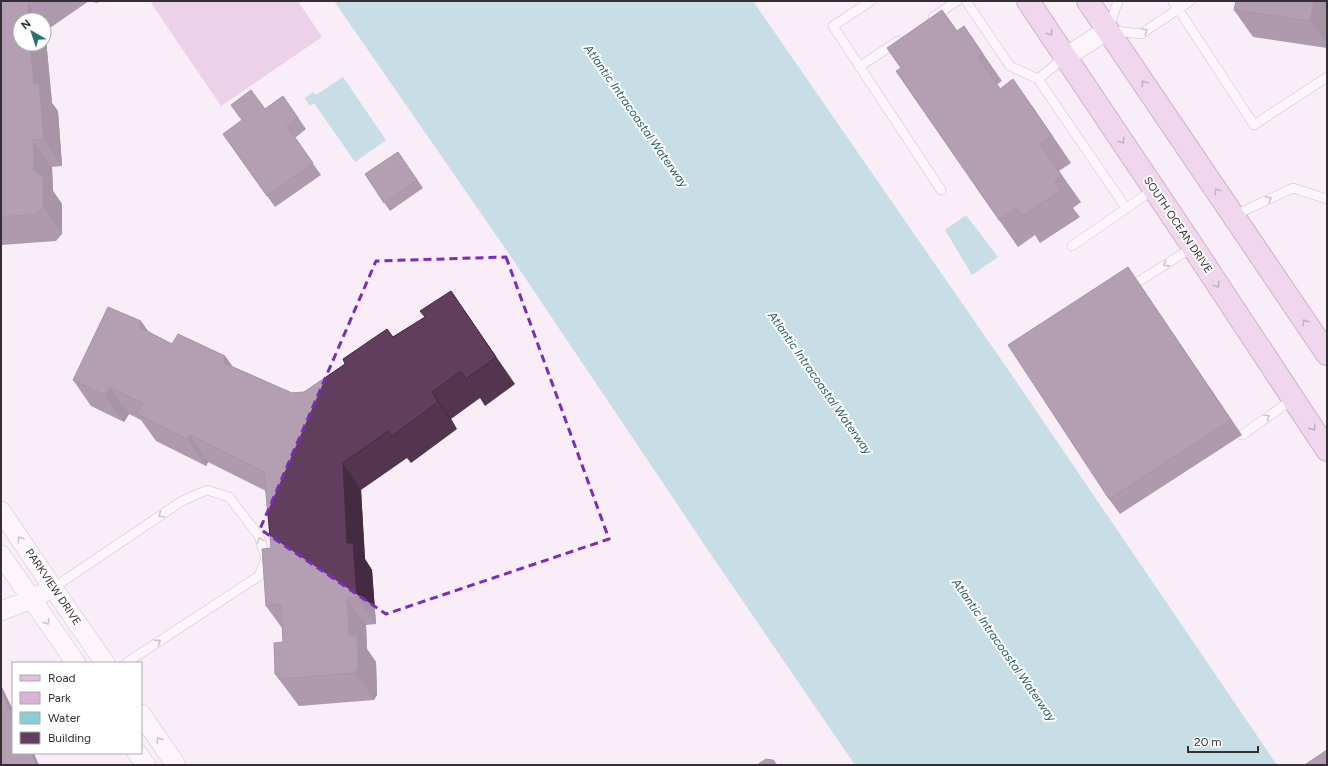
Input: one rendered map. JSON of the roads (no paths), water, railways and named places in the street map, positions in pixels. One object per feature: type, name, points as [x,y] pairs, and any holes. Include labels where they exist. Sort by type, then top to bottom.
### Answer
[{"type":"main road","name":"SOUTH OCEAN DRIVE","points":[[1028,1],[1154,188],[1327,450]]},
{"type":"main road","points":[[1088,1],[1327,354]]},
{"type":"street","points":[[1066,57],[1108,30]]},
{"type":"street","name":"PARKVIEW DRIVE","points":[[1,511],[52,588],[104,662]]},
{"type":"street","points":[[1,555],[75,662]]},
{"type":"street","points":[[1,611],[32,599],[52,588]]},
{"type":"street","points":[[142,715],[176,765]]},
{"type":"street","points":[[138,754],[146,765]]},
{"type":"lane","points":[[870,1],[833,26],[941,190]]},
{"type":"lane","points":[[924,23],[957,1]]},
{"type":"lane","points":[[966,1],[1010,66],[1038,79],[1126,208]]},
{"type":"lane","points":[[1118,1],[1108,30],[1141,34],[1176,5],[1190,1]]},
{"type":"lane","points":[[1176,5],[1254,125],[1327,77]]},
{"type":"lane","points":[[859,67],[905,36]]},
{"type":"lane","points":[[1038,79],[1066,57]]},
{"type":"lane","points":[[1072,246],[1154,188]]},
{"type":"lane","points":[[1233,216],[1292,188],[1327,199]]},
{"type":"lane","points":[[1138,282],[1193,247]]},
{"type":"lane","points":[[1242,435],[1293,399]]},
{"type":"lane","points":[[52,588],[182,501],[208,490],[229,497],[259,536],[266,559],[259,576],[128,662]]},
{"type":"water","name":"Atlantic Intracoastal Waterway","points":[[334,1],[753,1],[1020,387],[1277,765],[855,765],[714,559],[507,251]]},
{"type":"water","points":[[343,77],[386,140],[355,162],[314,103],[310,106],[305,98],[313,92],[316,95]]},
{"type":"water","points":[[966,215],[998,257],[972,275],[945,230]]}]
